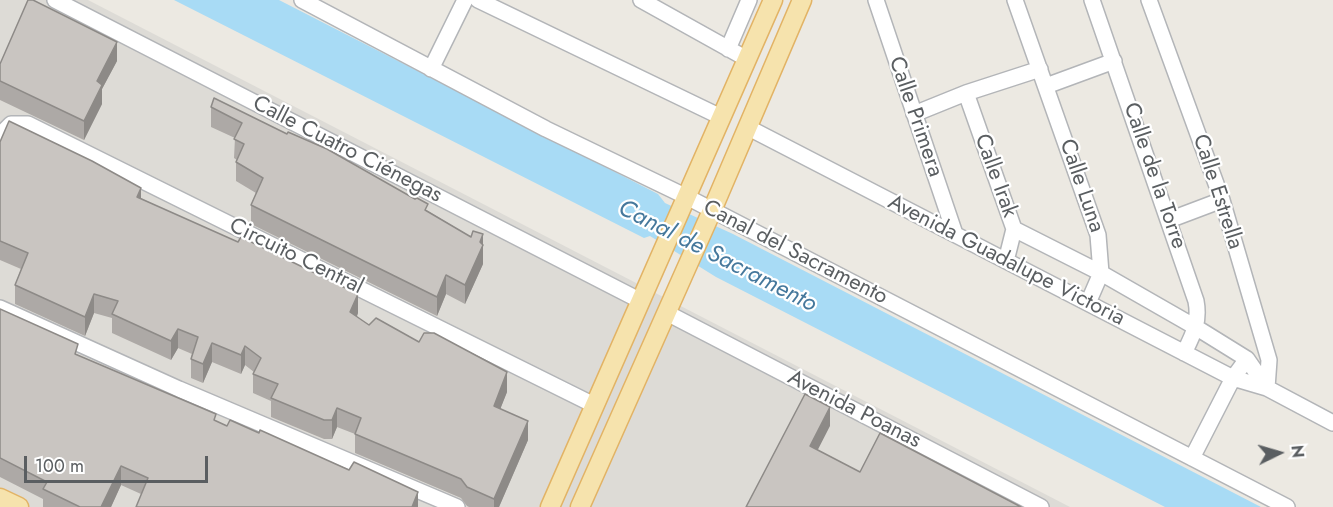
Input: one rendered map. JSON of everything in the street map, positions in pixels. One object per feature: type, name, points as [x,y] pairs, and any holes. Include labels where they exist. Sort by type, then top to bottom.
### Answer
[{"type":"main road","points":[[549,507],[773,0]]},
{"type":"main road","points":[[580,507],[711,213],[801,0]]},
{"type":"main road","points":[[611,364],[639,376]]},
{"type":"main road","points":[[0,498],[19,507]]},
{"type":"street","name":"Calle Cuatro Ciénegas","points":[[55,0],[639,300]]},
{"type":"street","name":"Canal del Sacramento","points":[[302,0],[431,69],[1287,507]]},
{"type":"street","points":[[431,69],[465,0]]},
{"type":"street","points":[[478,0],[722,117]]},
{"type":"street","points":[[641,0],[747,59]]},
{"type":"street","points":[[728,49],[749,0]]},
{"type":"street","name":"Calle Primera","points":[[876,0],[955,234]]},
{"type":"street","name":"Calle Luna","points":[[1015,0],[1098,235],[1101,273],[1088,303]]},
{"type":"street","name":"Calle de la Torre","points":[[1092,0],[1196,301],[1199,314],[1197,328]]},
{"type":"street","name":"Calle Estrella","points":[[1149,0],[1222,200],[1269,360],[1268,388]]},
{"type":"street","points":[[1046,86],[1113,61]]},
{"type":"street","points":[[914,114],[966,93],[1040,69]]},
{"type":"street","name":"Calle Irak","points":[[966,93],[1014,229],[1006,261]]},
{"type":"street","name":"Circuito Central","points":[[0,135],[11,124],[28,124],[594,405]]},
{"type":"street","name":"Avenida Guadalupe Victoria","points":[[747,127],[1233,378],[1268,388],[1333,423]]},
{"type":"street","points":[[1169,220],[1222,200]]},
{"type":"street","name":"Avenida Guadalupe Victoria","points":[[1014,229],[1101,273],[1247,359],[1268,388]]},
{"type":"street","points":[[0,308],[189,393],[457,507]]},
{"type":"street","name":"Avenida Poanas","points":[[667,313],[1041,507]]},
{"type":"street","points":[[1184,353],[1197,328]]},
{"type":"street","points":[[1192,458],[1233,378],[1247,359]]},
{"type":"shaded area","points":[[0,0],[88,0],[1070,507],[0,507]]},
{"type":"water","name":"Canal de Sacramento","points":[[174,0],[279,0],[658,194],[665,203],[733,234],[1261,507],[1165,507],[716,277],[650,236],[644,238]]},
{"type":"building","points":[[28,0],[33,0],[117,42],[97,81],[102,85],[84,121],[0,81],[0,64]]},
{"type":"building","points":[[214,98],[287,134],[288,132],[327,149],[415,199],[428,204],[425,210],[471,237],[473,231],[483,234],[480,242],[483,245],[465,285],[446,275],[437,297],[251,205],[263,178],[236,162],[244,144],[234,139],[242,123],[211,107]]},
{"type":"building","points":[[9,121],[92,161],[141,188],[137,197],[238,242],[241,237],[358,294],[350,312],[369,325],[376,318],[419,342],[424,333],[434,333],[507,372],[494,406],[528,421],[494,499],[467,487],[461,479],[355,434],[361,418],[337,408],[332,420],[324,420],[271,398],[278,384],[253,374],[261,358],[245,346],[241,355],[212,343],[203,364],[191,359],[198,337],[178,329],[171,341],[112,314],[118,301],[94,294],[85,317],[15,285],[28,253],[0,241],[0,142]]},
{"type":"building","points":[[0,309],[78,344],[75,354],[216,414],[214,420],[227,426],[230,420],[259,433],[260,430],[349,470],[354,462],[418,492],[412,507],[136,507],[148,478],[121,466],[101,507],[80,507],[43,489],[47,482],[0,458]]},
{"type":"building","points":[[805,394],[830,407],[810,446],[860,472],[880,433],[1021,507],[746,507]]}]
